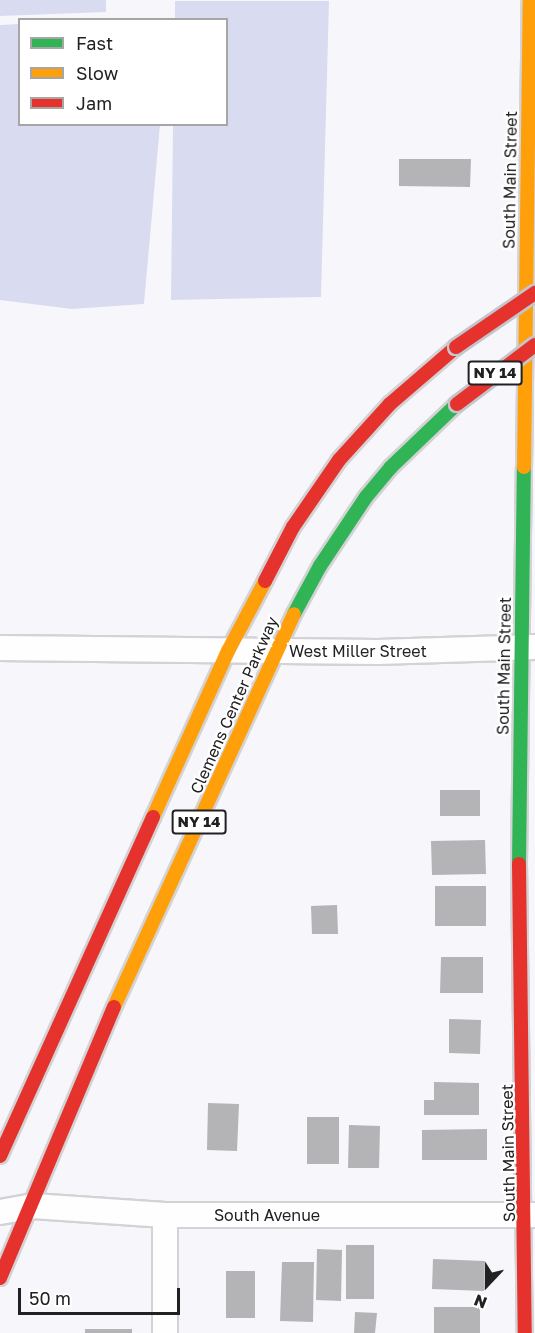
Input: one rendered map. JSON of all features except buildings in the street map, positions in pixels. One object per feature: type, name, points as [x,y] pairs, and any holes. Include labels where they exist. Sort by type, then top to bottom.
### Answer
[{"type":"main road","name":"South Main Street","points":[[525,1333],[531,1215],[527,932],[530,0]]},
{"type":"main road","name":"Clemens Center Parkway","points":[[0,1156],[228,651],[293,527],[339,460],[390,404],[456,347],[535,293]]},
{"type":"main road","name":"Clemens Center Parkway","points":[[0,1278],[33,1206],[71,1103],[274,651],[320,566],[366,497],[391,467],[457,404],[535,345]]},
{"type":"street","name":"West Miller Street","points":[[0,648],[274,651],[528,648]]},
{"type":"street","name":"South Avenue","points":[[0,1212],[33,1206],[165,1215],[531,1215]]},
{"type":"street","points":[[165,1215],[165,1333]]},
{"type":"shaded area","points":[[0,0],[106,0],[106,12],[0,16]]},
{"type":"shaded area","points":[[175,1],[329,1],[321,297],[171,300],[173,126],[228,126],[228,18],[175,18]]},
{"type":"shaded area","points":[[18,24],[18,126],[160,126],[144,304],[72,309],[0,300],[0,25]]},
{"type":"traffic: fast","points":[[294,614],[320,566],[366,497],[391,467],[457,404]]},
{"type":"traffic: fast","points":[[519,864],[524,467]]},
{"type":"traffic: slow","points":[[524,467],[530,0]]},
{"type":"traffic: slow","points":[[153,817],[228,651],[265,581]]},
{"type":"traffic: slow","points":[[114,1007],[294,614]]},
{"type":"traffic: jam","points":[[456,347],[535,293]]},
{"type":"traffic: jam","points":[[457,404],[535,345]]},
{"type":"traffic: jam","points":[[265,581],[293,527],[339,460],[390,404],[456,347]]},
{"type":"traffic: jam","points":[[0,1156],[153,817]]},
{"type":"traffic: jam","points":[[519,864],[525,1333]]},
{"type":"traffic: jam","points":[[0,1278],[114,1007]]}]
